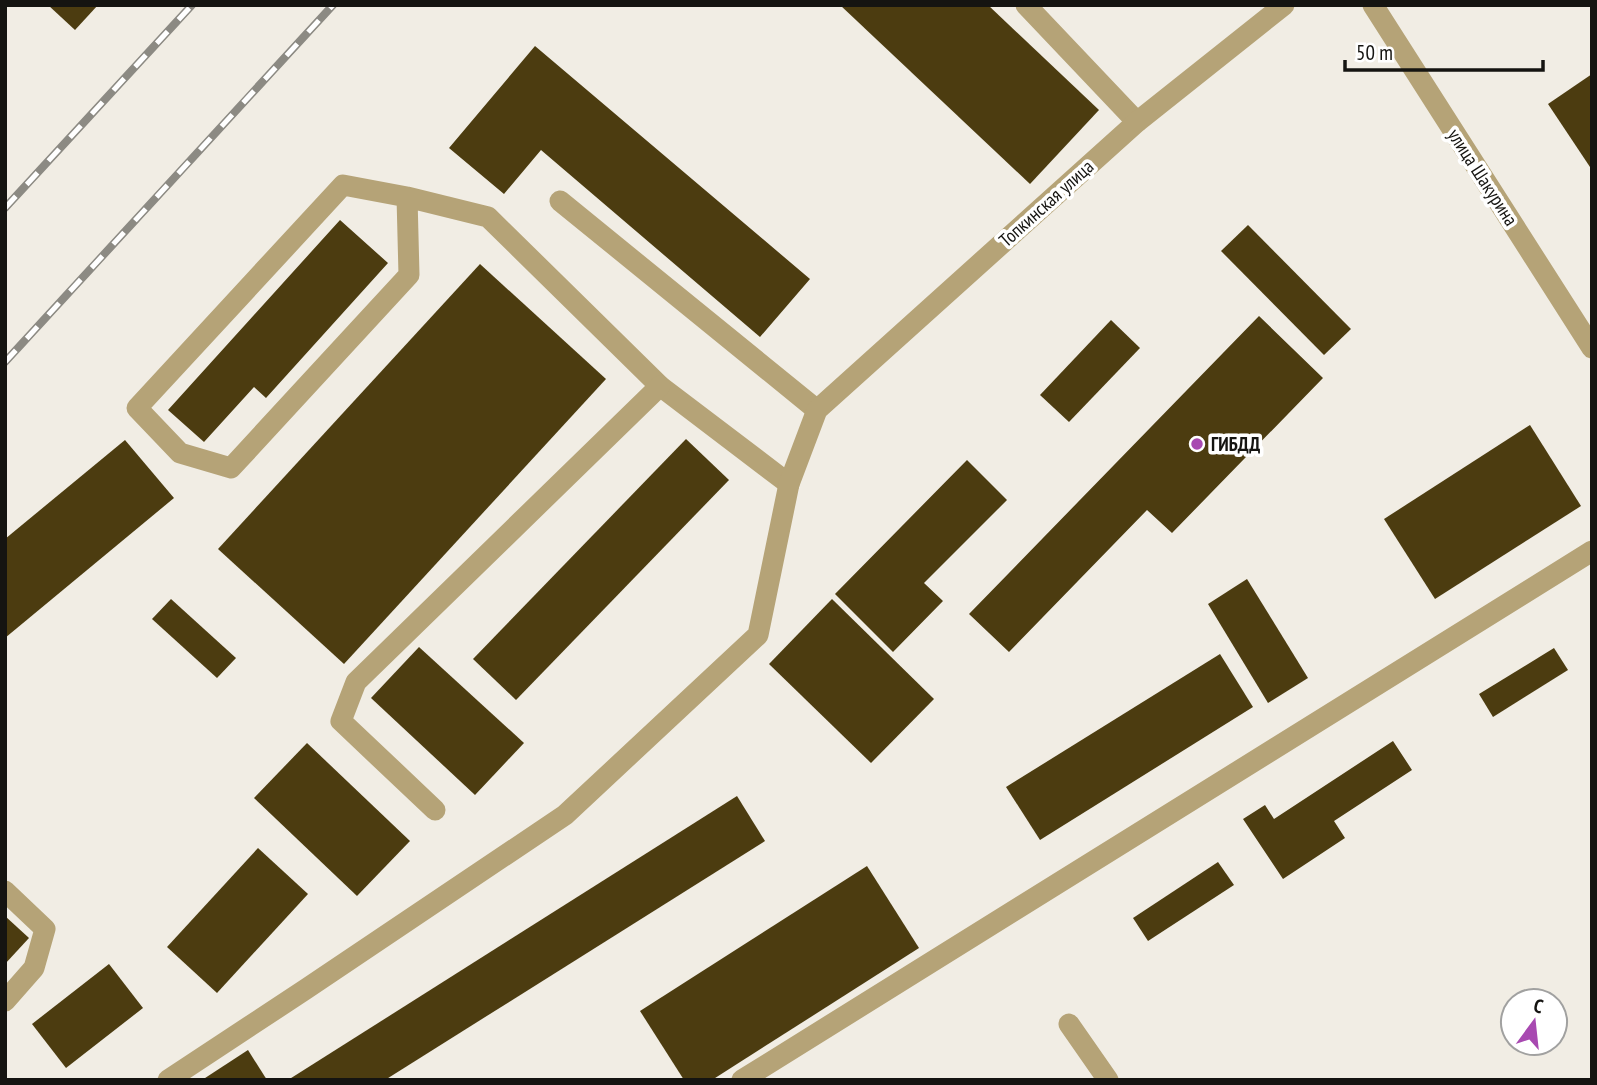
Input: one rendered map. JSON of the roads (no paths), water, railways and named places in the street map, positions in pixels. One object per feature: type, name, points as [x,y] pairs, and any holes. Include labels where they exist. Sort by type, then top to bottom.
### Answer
[{"type":"street","points":[[1026,5],[1136,122]]},
{"type":"street","name":"Топкинская улица","points":[[817,410],[1136,122],[1284,5]]},
{"type":"street","name":"улица Шакурина","points":[[1373,5],[1592,348]]},
{"type":"street","points":[[407,197],[409,275],[231,468],[180,453],[137,408],[343,185],[407,197],[488,217],[660,386],[789,484]]},
{"type":"street","points":[[168,1080],[565,815],[758,635],[789,484],[817,410],[559,201]]},
{"type":"street","points":[[435,810],[341,721],[356,682],[660,386]]},
{"type":"street","points":[[742,1080],[1592,551]]},
{"type":"street","points":[[5,891],[45,929],[34,968],[5,1001]]},
{"type":"street","points":[[1069,1024],[1108,1080]]},
{"type":"railway","points":[[5,208],[192,5]]},
{"type":"railway","points":[[5,362],[333,5]]},
{"type":"place","name":"ГИБДД","points":[[1197,444]]}]
